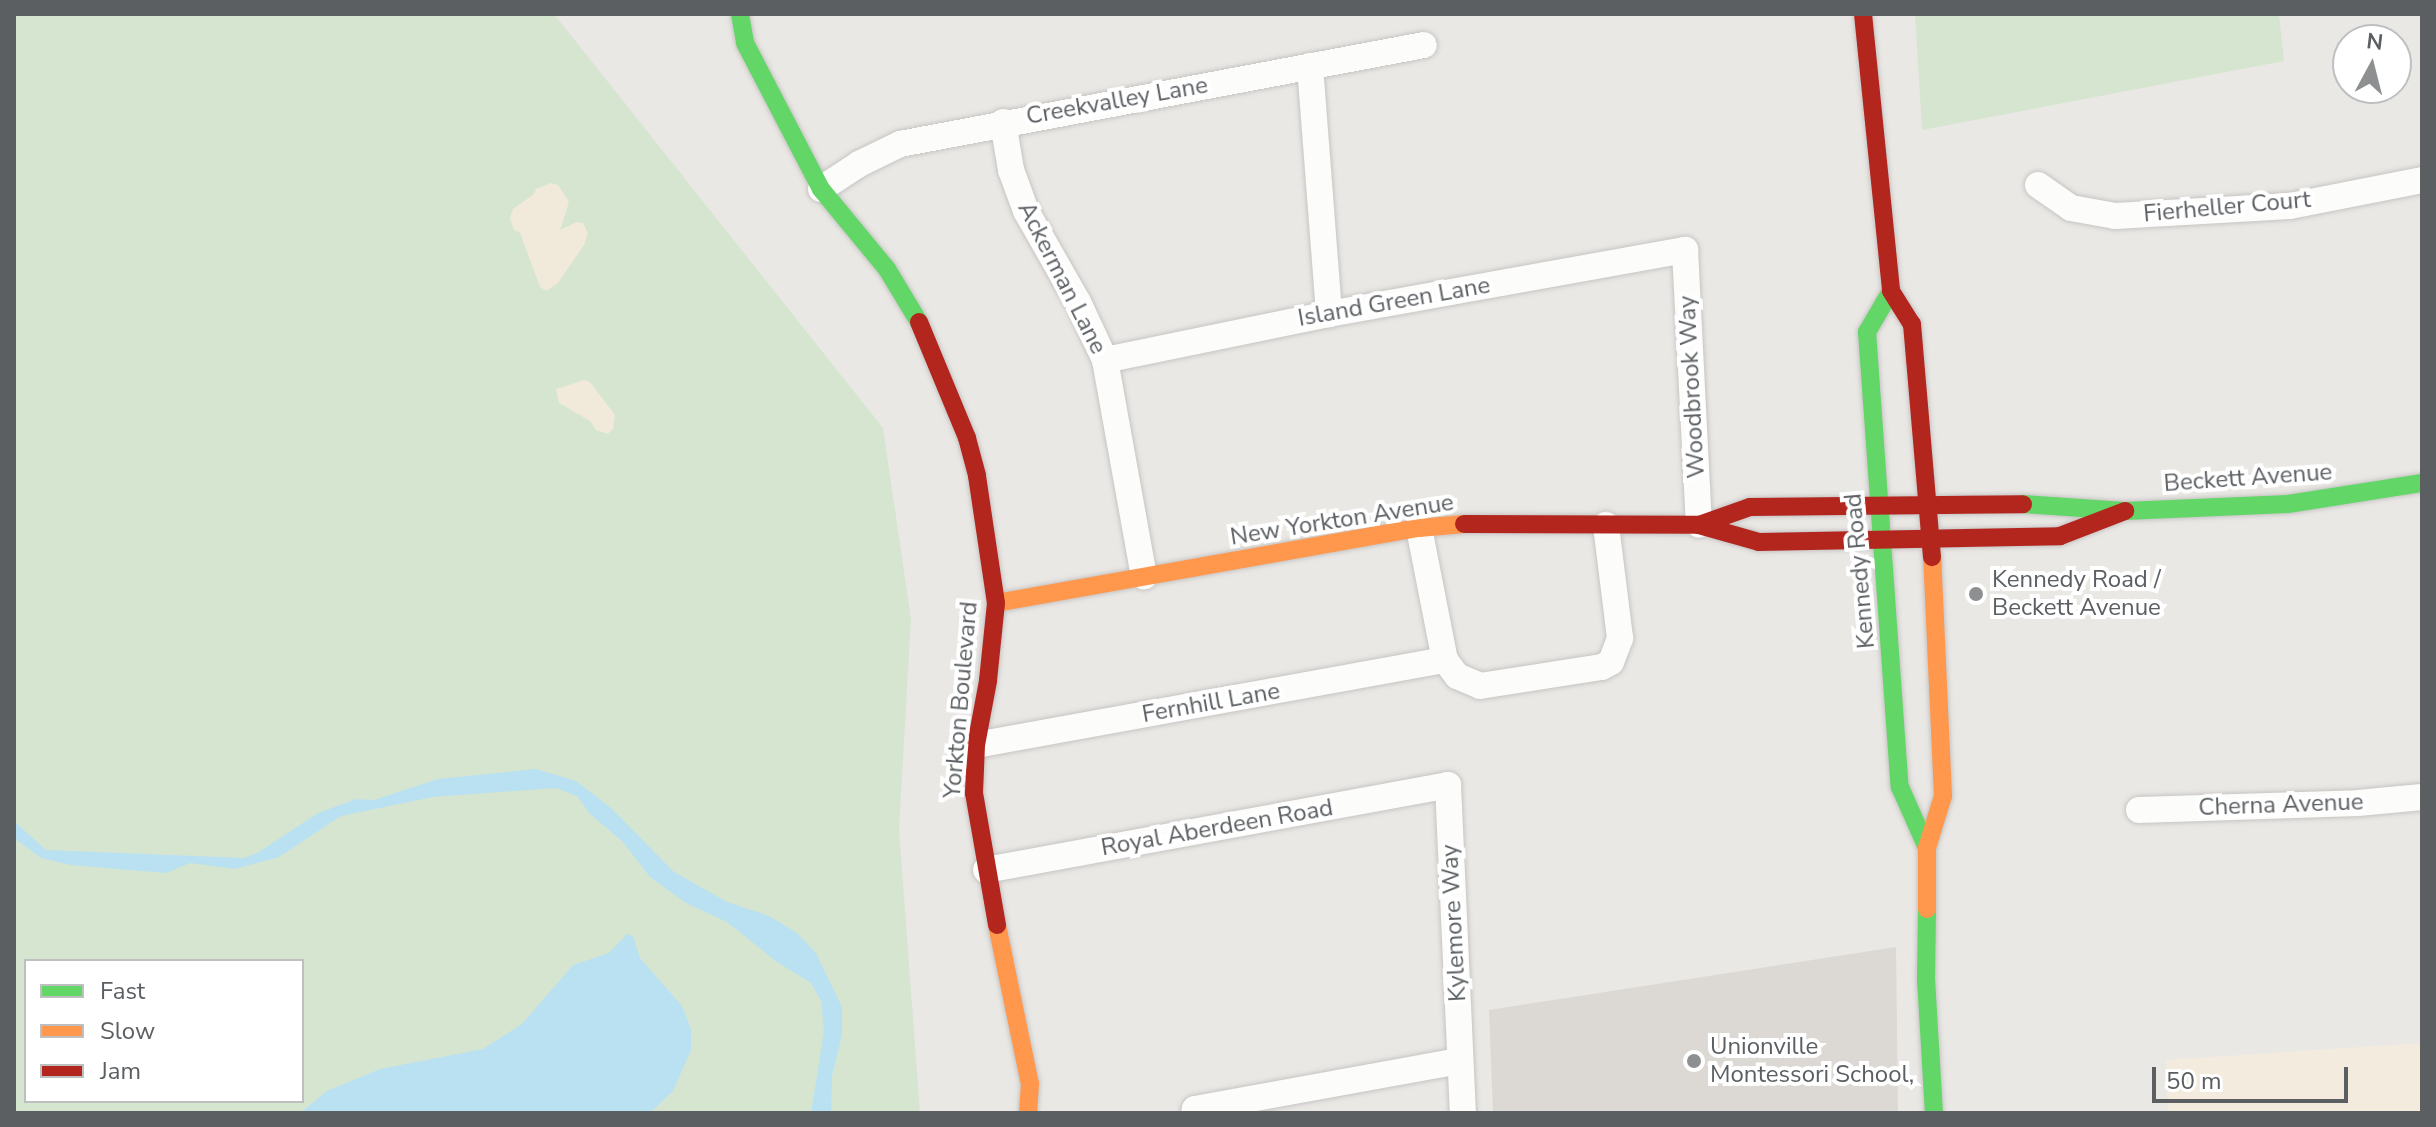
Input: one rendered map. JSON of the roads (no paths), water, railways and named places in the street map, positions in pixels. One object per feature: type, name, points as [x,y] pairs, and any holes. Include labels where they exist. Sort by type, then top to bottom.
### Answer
[{"type":"street","name":"Yorkton Boulevard","points":[[740,14],[745,43],[821,189],[887,269],[940,365],[977,476],[996,603],[988,681],[976,745],[974,793],[986,870],[1030,1084],[1028,1113]]},
{"type":"street","name":"Kennedy Road","points":[[1863,14],[1891,291],[1912,324],[1931,539],[1943,796],[1927,848],[1926,979],[1936,1110]]},
{"type":"street","name":"Creekvalley Lane","points":[[821,189],[859,164],[900,144],[1003,122],[1424,45]]},
{"type":"street","points":[[1310,66],[1329,314]]},
{"type":"street","name":"Ackerman Lane","points":[[1003,122],[1011,170],[1026,211],[1078,302],[1105,360],[1144,577]]},
{"type":"street","name":"Fierheller Court","points":[[2038,185],[2071,208],[2115,216],[2290,206],[2422,180]]},
{"type":"street","name":"Island Green Lane","points":[[1105,360],[1329,314],[1685,250]]},
{"type":"street","name":"Woodbrook Way","points":[[1685,250],[1699,525]]},
{"type":"street","name":"Kennedy Road","points":[[1891,291],[1867,332],[1900,787],[1927,848]]},
{"type":"street","name":"Beckett Avenue","points":[[1928,505],[2057,504],[2125,511],[2288,504],[2422,483]]},
{"type":"street","name":"New Yorkton Avenue","points":[[1699,525],[1750,507],[1928,505]]},
{"type":"street","name":"Beckett Avenue","points":[[1882,540],[2060,536],[2125,511]]},
{"type":"street","name":"New Yorkton Avenue","points":[[996,603],[1419,528],[1460,524],[1699,525],[1759,542],[1882,540]]},
{"type":"street","points":[[1419,528],[1445,660],[1457,676],[1480,686],[1602,667],[1611,662],[1620,638],[1606,525]]},
{"type":"street","name":"Fernhill Lane","points":[[976,745],[1445,660]]},
{"type":"street","name":"Royal Aberdeen Road","points":[[986,870],[1448,785]]},
{"type":"street","name":"Kylemore Way","points":[[1448,785],[1463,1113]]},
{"type":"street","name":"Cherna Avenue","points":[[2139,810],[2358,803],[2422,797]]},
{"type":"street","points":[[1194,1113],[1195,1109],[1460,1061]]},
{"type":"water","points":[[536,769],[576,781],[611,808],[674,872],[727,902],[769,916],[797,933],[816,953],[842,1007],[842,1035],[832,1076],[831,1113],[811,1113],[824,1031],[821,1001],[811,983],[777,962],[727,922],[686,903],[650,877],[622,841],[590,814],[577,796],[556,788],[433,797],[341,816],[279,857],[235,869],[190,863],[166,873],[71,865],[41,858],[14,838],[14,821],[46,850],[244,858],[259,852],[318,813],[356,799],[374,800],[438,779]]},
{"type":"water","points":[[627,934],[633,936],[640,958],[682,1006],[691,1029],[691,1050],[673,1091],[650,1113],[300,1113],[327,1091],[380,1069],[483,1049],[522,1024],[573,965],[609,953]]},
{"type":"place","name":"Kennedy Road / Beckett Avenue","points":[[1976,594]]},
{"type":"place","name":"Unionville Montessori School,","points":[[1694,1061]]}]
